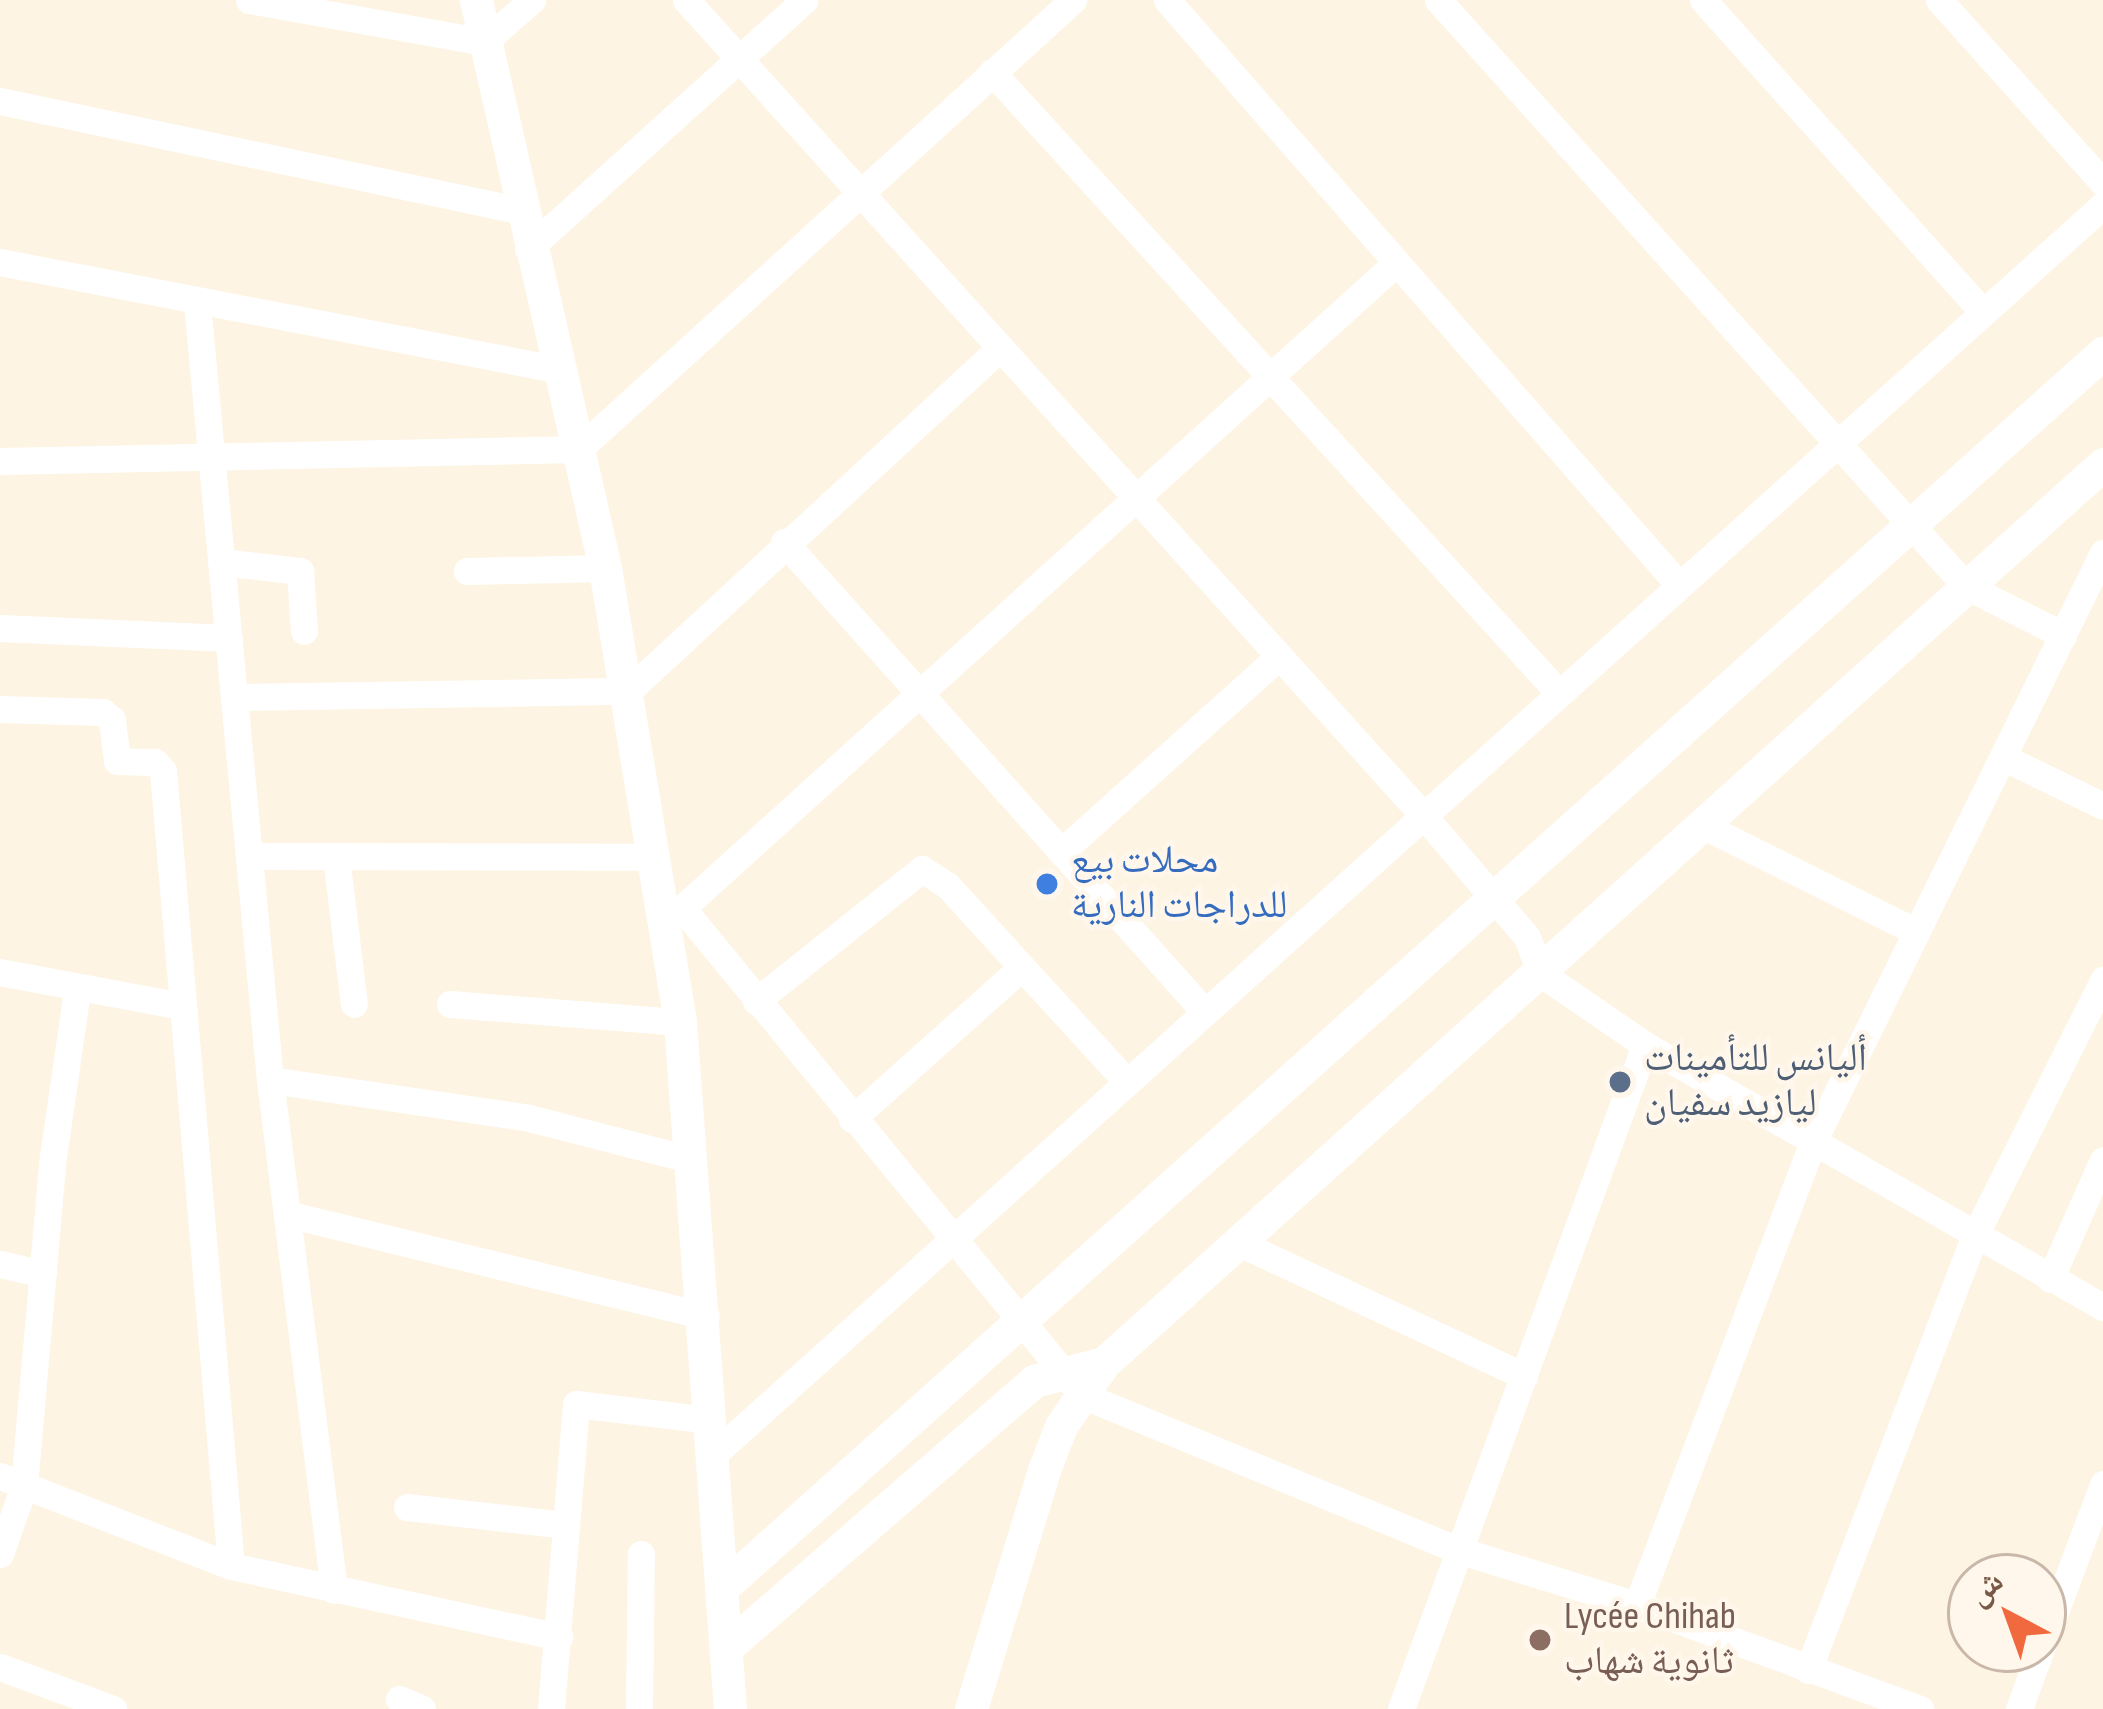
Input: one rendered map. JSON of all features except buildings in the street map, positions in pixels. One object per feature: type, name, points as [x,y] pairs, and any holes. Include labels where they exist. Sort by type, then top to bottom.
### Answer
[{"type":"street","points":[[249,0],[484,42]]},
{"type":"street","points":[[476,0],[518,210],[561,370],[605,568],[655,857],[674,916],[706,1316],[730,1709]]},
{"type":"street","points":[[484,42],[532,0]]},
{"type":"street","points":[[686,0],[861,190],[1275,660],[1423,815],[1527,937],[1540,973],[1645,1045],[2103,1307]]},
{"type":"street","points":[[528,249],[806,0]]},
{"type":"street","points":[[0,461],[579,448],[1073,0]]},
{"type":"street","points":[[1167,0],[1678,585]]},
{"type":"street","points":[[1438,0],[1966,586],[2063,635]]},
{"type":"street","points":[[1703,0],[1984,312]]},
{"type":"street","points":[[1939,0],[2103,182]]},
{"type":"street","points":[[992,72],[1559,693]]},
{"type":"street","points":[[0,101],[518,210]]},
{"type":"street","points":[[713,1437],[950,1239],[2103,205]]},
{"type":"street","points":[[0,262],[197,304],[561,370]]},
{"type":"street","points":[[674,916],[1396,262]]},
{"type":"street","points":[[197,304],[270,1080],[334,1591]]},
{"type":"street","points":[[236,697],[628,691],[784,542],[1000,348]]},
{"type":"street","points":[[722,1588],[1022,1326],[2103,353]]},
{"type":"street","points":[[971,1709],[1044,1470],[1104,1363],[2103,464]]},
{"type":"street","points":[[784,542],[1204,1011]]},
{"type":"street","points":[[1636,1605],[1812,1144],[2103,553]]},
{"type":"street","points":[[221,562],[300,571],[304,631]]},
{"type":"street","points":[[467,571],[605,568]]},
{"type":"street","points":[[0,628],[229,638]]},
{"type":"street","points":[[1061,852],[1275,660]]},
{"type":"street","points":[[0,709],[103,712],[112,720],[117,761],[160,764],[230,1566]]},
{"type":"street","points":[[2003,757],[2103,806]]},
{"type":"street","points":[[1700,824],[1917,932]]},
{"type":"street","points":[[249,856],[655,857]]},
{"type":"street","points":[[336,856],[354,1004]]},
{"type":"street","points":[[755,1001],[922,869],[948,886],[1126,1081]]},
{"type":"street","points":[[674,916],[755,1001],[1082,1395],[1461,1551],[1636,1605],[1920,1709]]},
{"type":"street","points":[[852,1118],[1022,967]]},
{"type":"street","points":[[0,972],[77,991],[182,1006]]},
{"type":"street","points":[[1808,1670],[1974,1237],[2103,980]]},
{"type":"street","points":[[0,1554],[43,1274],[77,991]]},
{"type":"street","points":[[450,1004],[680,1022]]},
{"type":"street","points":[[1401,1709],[1645,1045]]},
{"type":"street","points":[[270,1080],[525,1118],[693,1160]]},
{"type":"street","points":[[2050,1279],[2103,1160]]},
{"type":"street","points":[[287,1214],[706,1316]]},
{"type":"street","points":[[1237,1242],[1523,1376]]},
{"type":"street","points":[[0,1264],[43,1274]]},
{"type":"street","points":[[726,1648],[1025,1388],[1057,1369],[1104,1363]]},
{"type":"street","points":[[551,1709],[576,1404],[713,1437]]},
{"type":"street","points":[[12,1481],[230,1566],[559,1637]]},
{"type":"street","points":[[2067,1580],[2103,1484]]},
{"type":"street","points":[[406,1507],[564,1526]]},
{"type":"street","points":[[640,1709],[641,1554]]},
{"type":"street","points":[[0,1667],[113,1709]]},
{"type":"street","points":[[2018,1709],[2032,1673]]},
{"type":"place","name":"محلات بيع للدراجات النارية","points":[[1047,884]]},
{"type":"place","name":"أليانس للتأمينات ليازيد سفيان","points":[[1620,1082]]},
{"type":"place","name":"Lycée Chihab ثانوية شهاب","points":[[1540,1640]]}]
